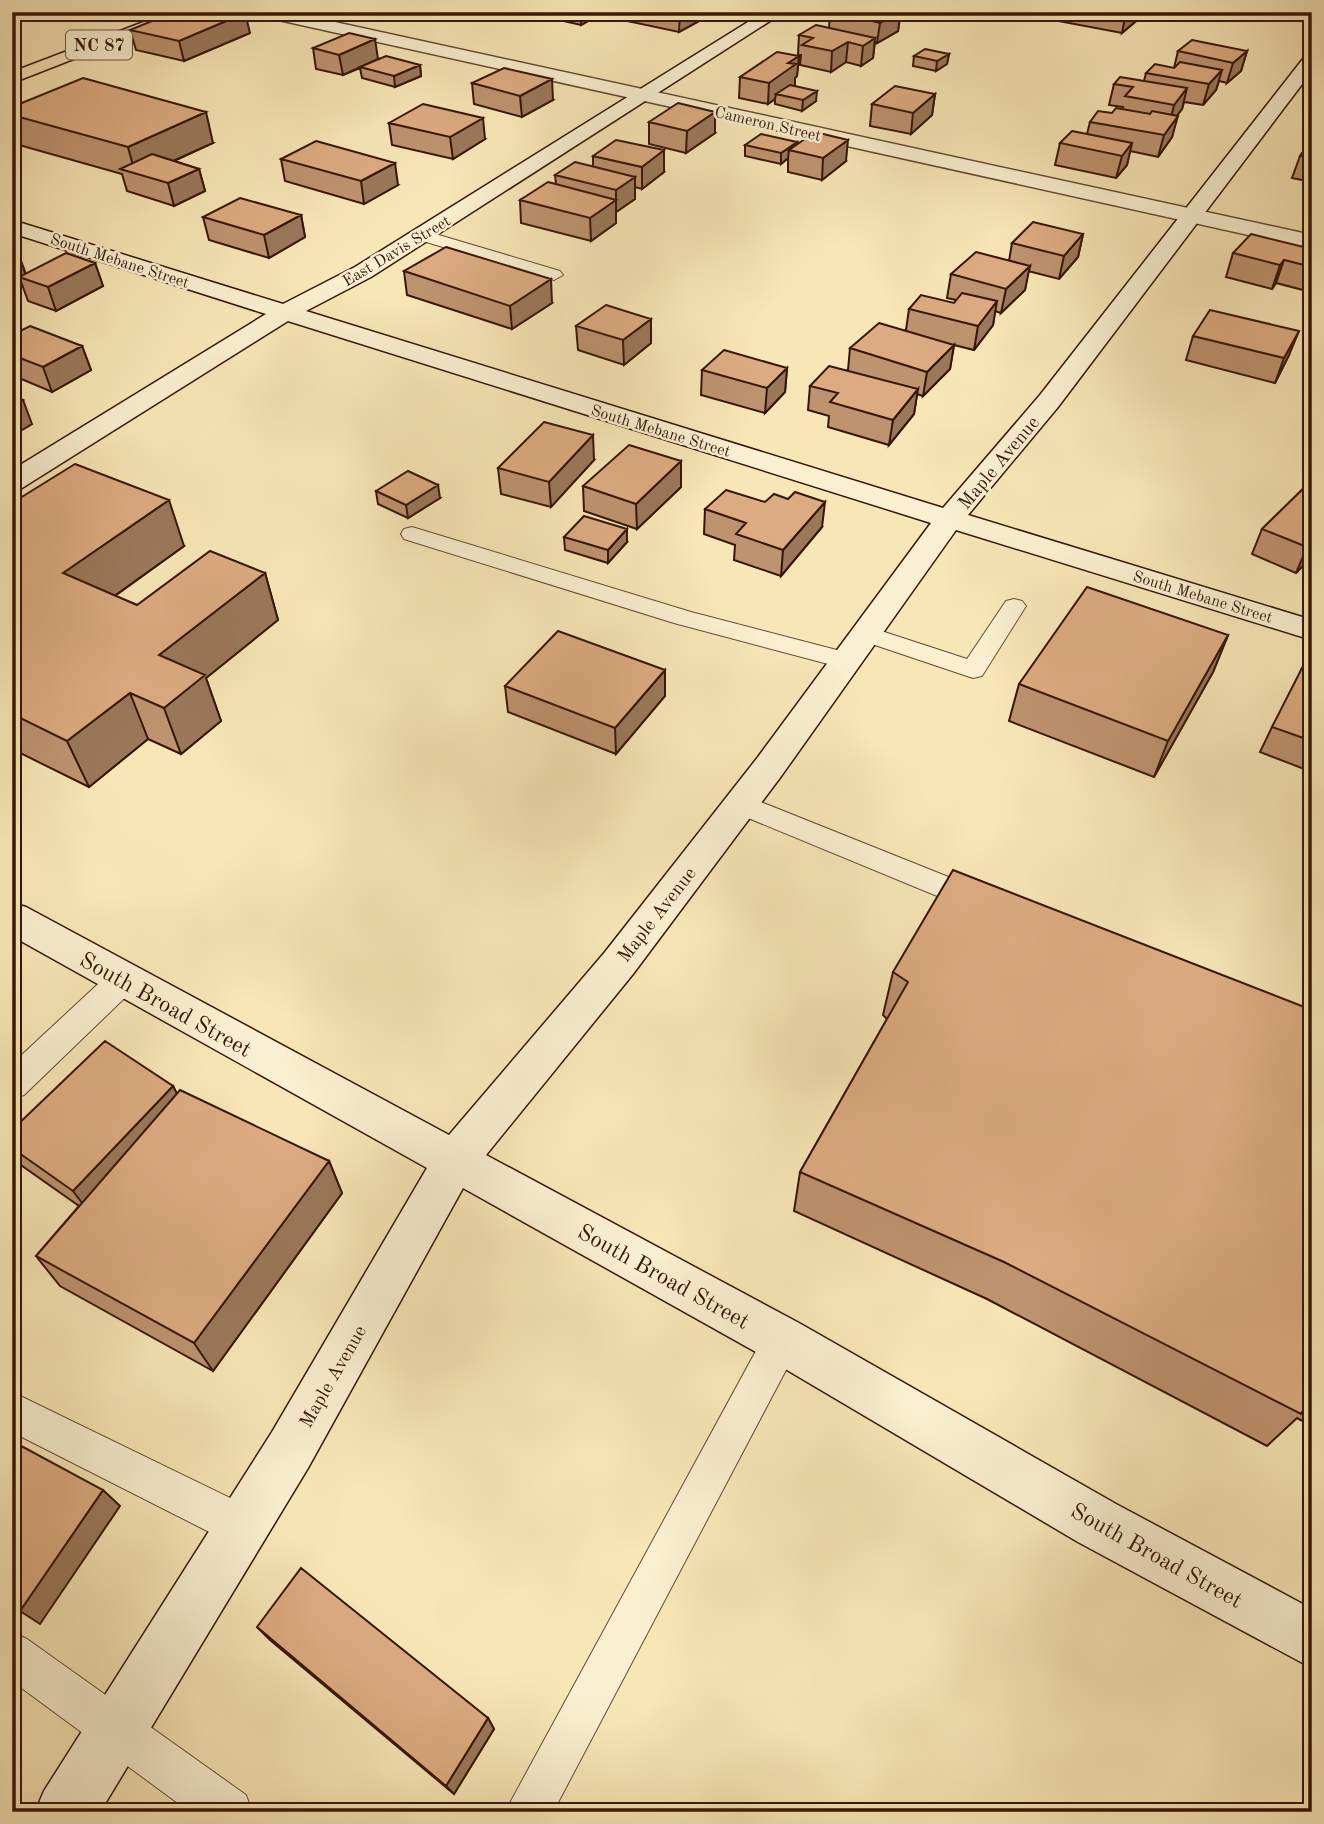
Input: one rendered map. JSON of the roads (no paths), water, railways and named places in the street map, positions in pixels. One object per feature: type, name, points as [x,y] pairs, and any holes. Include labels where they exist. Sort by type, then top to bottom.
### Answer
[{"type":"highway","name":"NC 87","points":[[12,78],[186,12]]},
{"type":"street","name":"Cameron Street","points":[[264,12],[1312,242]]},
{"type":"street","name":"East Davis Street","points":[[12,482],[286,312],[363,272],[776,12]]},
{"type":"street","name":"Maple Avenue","points":[[65,1812],[289,1450],[456,1159],[619,963],[741,804],[949,519],[1049,401],[1312,59]]},
{"type":"street","name":"South Mebane Street","points":[[12,226],[1312,630]]},
{"type":"street","name":"South Broad Street","points":[[12,918],[782,1340],[1097,1523],[1312,1640]]},
{"type":"lane","points":[[422,235],[554,275]]},
{"type":"lane","points":[[412,534],[639,607],[734,634],[847,661]]},
{"type":"lane","points":[[866,634],[972,670],[1014,606]]},
{"type":"lane","points":[[741,804],[1007,913]]},
{"type":"lane","points":[[12,1085],[123,980]]},
{"type":"lane","points":[[528,1812],[782,1340]]},
{"type":"lane","points":[[12,1411],[242,1526]]},
{"type":"lane","points":[[12,1654],[229,1812]]}]
